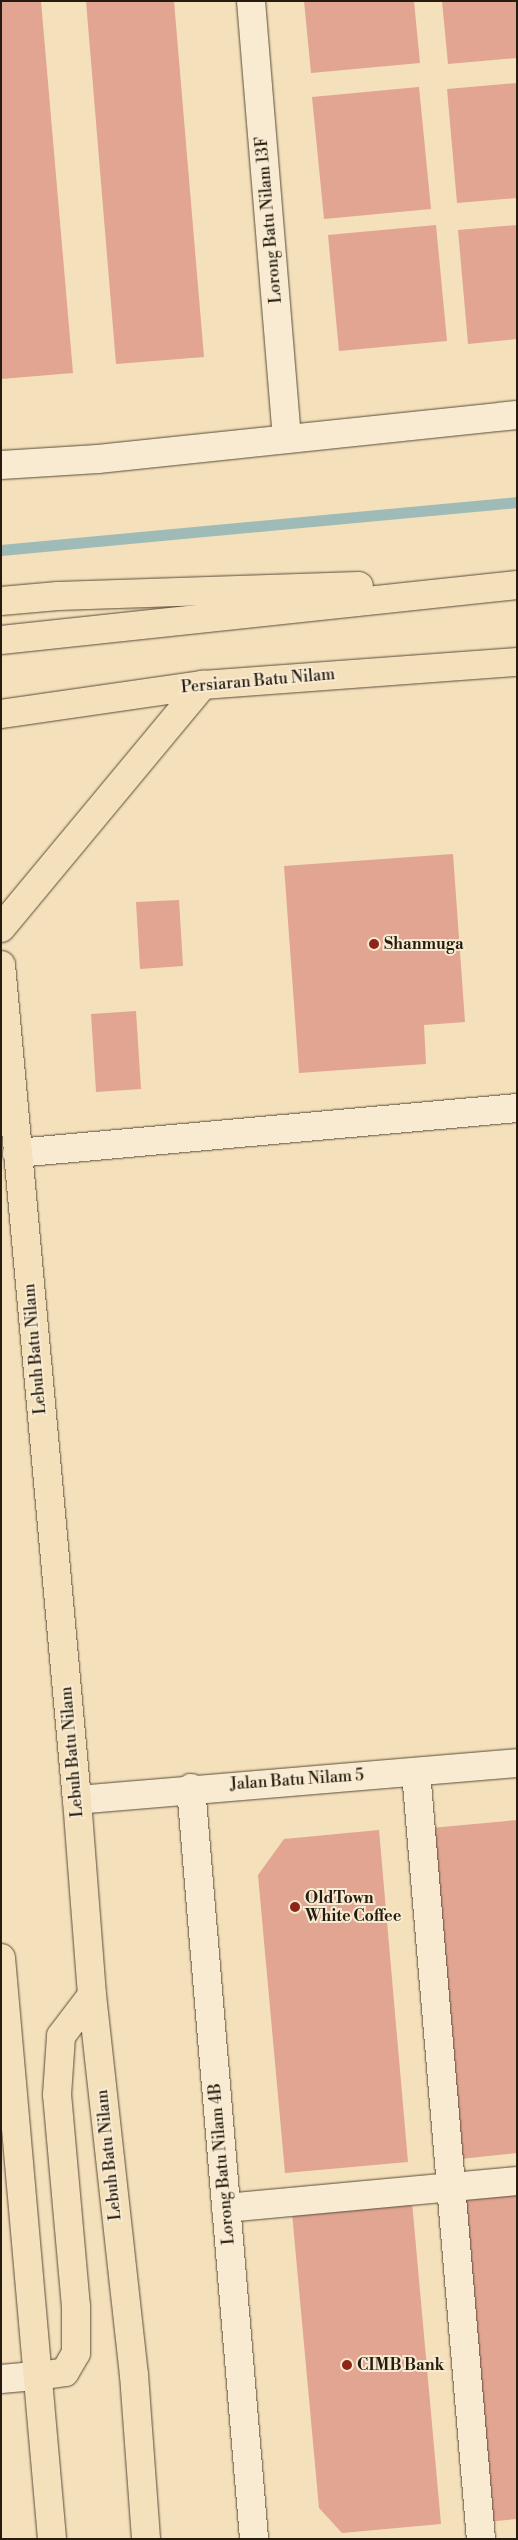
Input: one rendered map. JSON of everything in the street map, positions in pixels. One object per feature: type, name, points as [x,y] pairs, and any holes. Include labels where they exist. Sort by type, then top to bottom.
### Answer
[{"type":"main road","points":[[1,601],[307,587],[517,584]]},
{"type":"main road","points":[[1,640],[517,584]]},
{"type":"main road","name":"Persiaran Batu Nilam","points":[[1,714],[203,685],[517,662]]},
{"type":"main road","points":[[1,928],[203,685]]},
{"type":"main road","name":"Lebuh Batu Nilam","points":[[1,965],[77,1800],[92,1995],[134,2375],[146,2539]]},
{"type":"main road","points":[[1,1958],[52,2539]]},
{"type":"main road","points":[[38,2376],[65,2372],[76,2353],[76,2307],[57,2095],[61,2036],[92,1995]]},
{"type":"street","name":"Lorong Batu Nilam 13F","points":[[251,1],[287,439]]},
{"type":"street","points":[[1,465],[287,439],[517,415]]},
{"type":"street","points":[[17,1153],[517,1108]]},
{"type":"street","name":"Jalan Batu Nilam 5","points":[[77,1800],[192,1788],[517,1763]]},
{"type":"street","points":[[416,1772],[453,2185],[481,2539]]},
{"type":"street","name":"Lorong Batu Nilam 4B","points":[[192,1788],[254,2539]]},
{"type":"street","points":[[226,2208],[453,2185],[517,2181]]},
{"type":"street","points":[[1,2379],[38,2376]]},
{"type":"building","points":[[1,1],[41,1],[73,373],[1,379]]},
{"type":"building","points":[[86,1],[174,1],[204,357],[116,364]]},
{"type":"building","points":[[304,1],[414,1],[420,63],[311,73]]},
{"type":"building","points":[[442,1],[517,1],[517,58],[448,64]]},
{"type":"building","points":[[517,83],[517,198],[457,203],[447,89]]},
{"type":"building","points":[[419,87],[431,209],[324,219],[312,97]]},
{"type":"building","points":[[436,225],[447,341],[339,351],[328,235]]},
{"type":"building","points":[[517,225],[517,339],[468,344],[458,230]]},
{"type":"building","name":"Shanmuga","points":[[453,854],[465,1022],[424,1025],[426,1064],[299,1073],[284,866]]},
{"type":"building","points":[[179,900],[183,966],[140,969],[136,902]]},
{"type":"building","points":[[136,1011],[141,1089],[96,1092],[91,1014]]},
{"type":"building","points":[[517,1820],[517,2153],[460,2159],[431,1828]]},
{"type":"building","points":[[379,1830],[408,2162],[285,2173],[258,1875],[284,1839]]},
{"type":"building","points":[[517,2195],[517,2519],[485,2522],[456,2201]]},
{"type":"building","points":[[412,2202],[441,2524],[342,2533],[319,2508],[292,2213]]},
{"type":"waterway","points":[[1,550],[517,502]]},
{"type":"place","name":"Shanmuga","points":[[374,944]]},
{"type":"place","name":"OldTown White Coffee","points":[[295,1907]]},
{"type":"place","name":"CIMB Bank","points":[[347,2365]]}]
